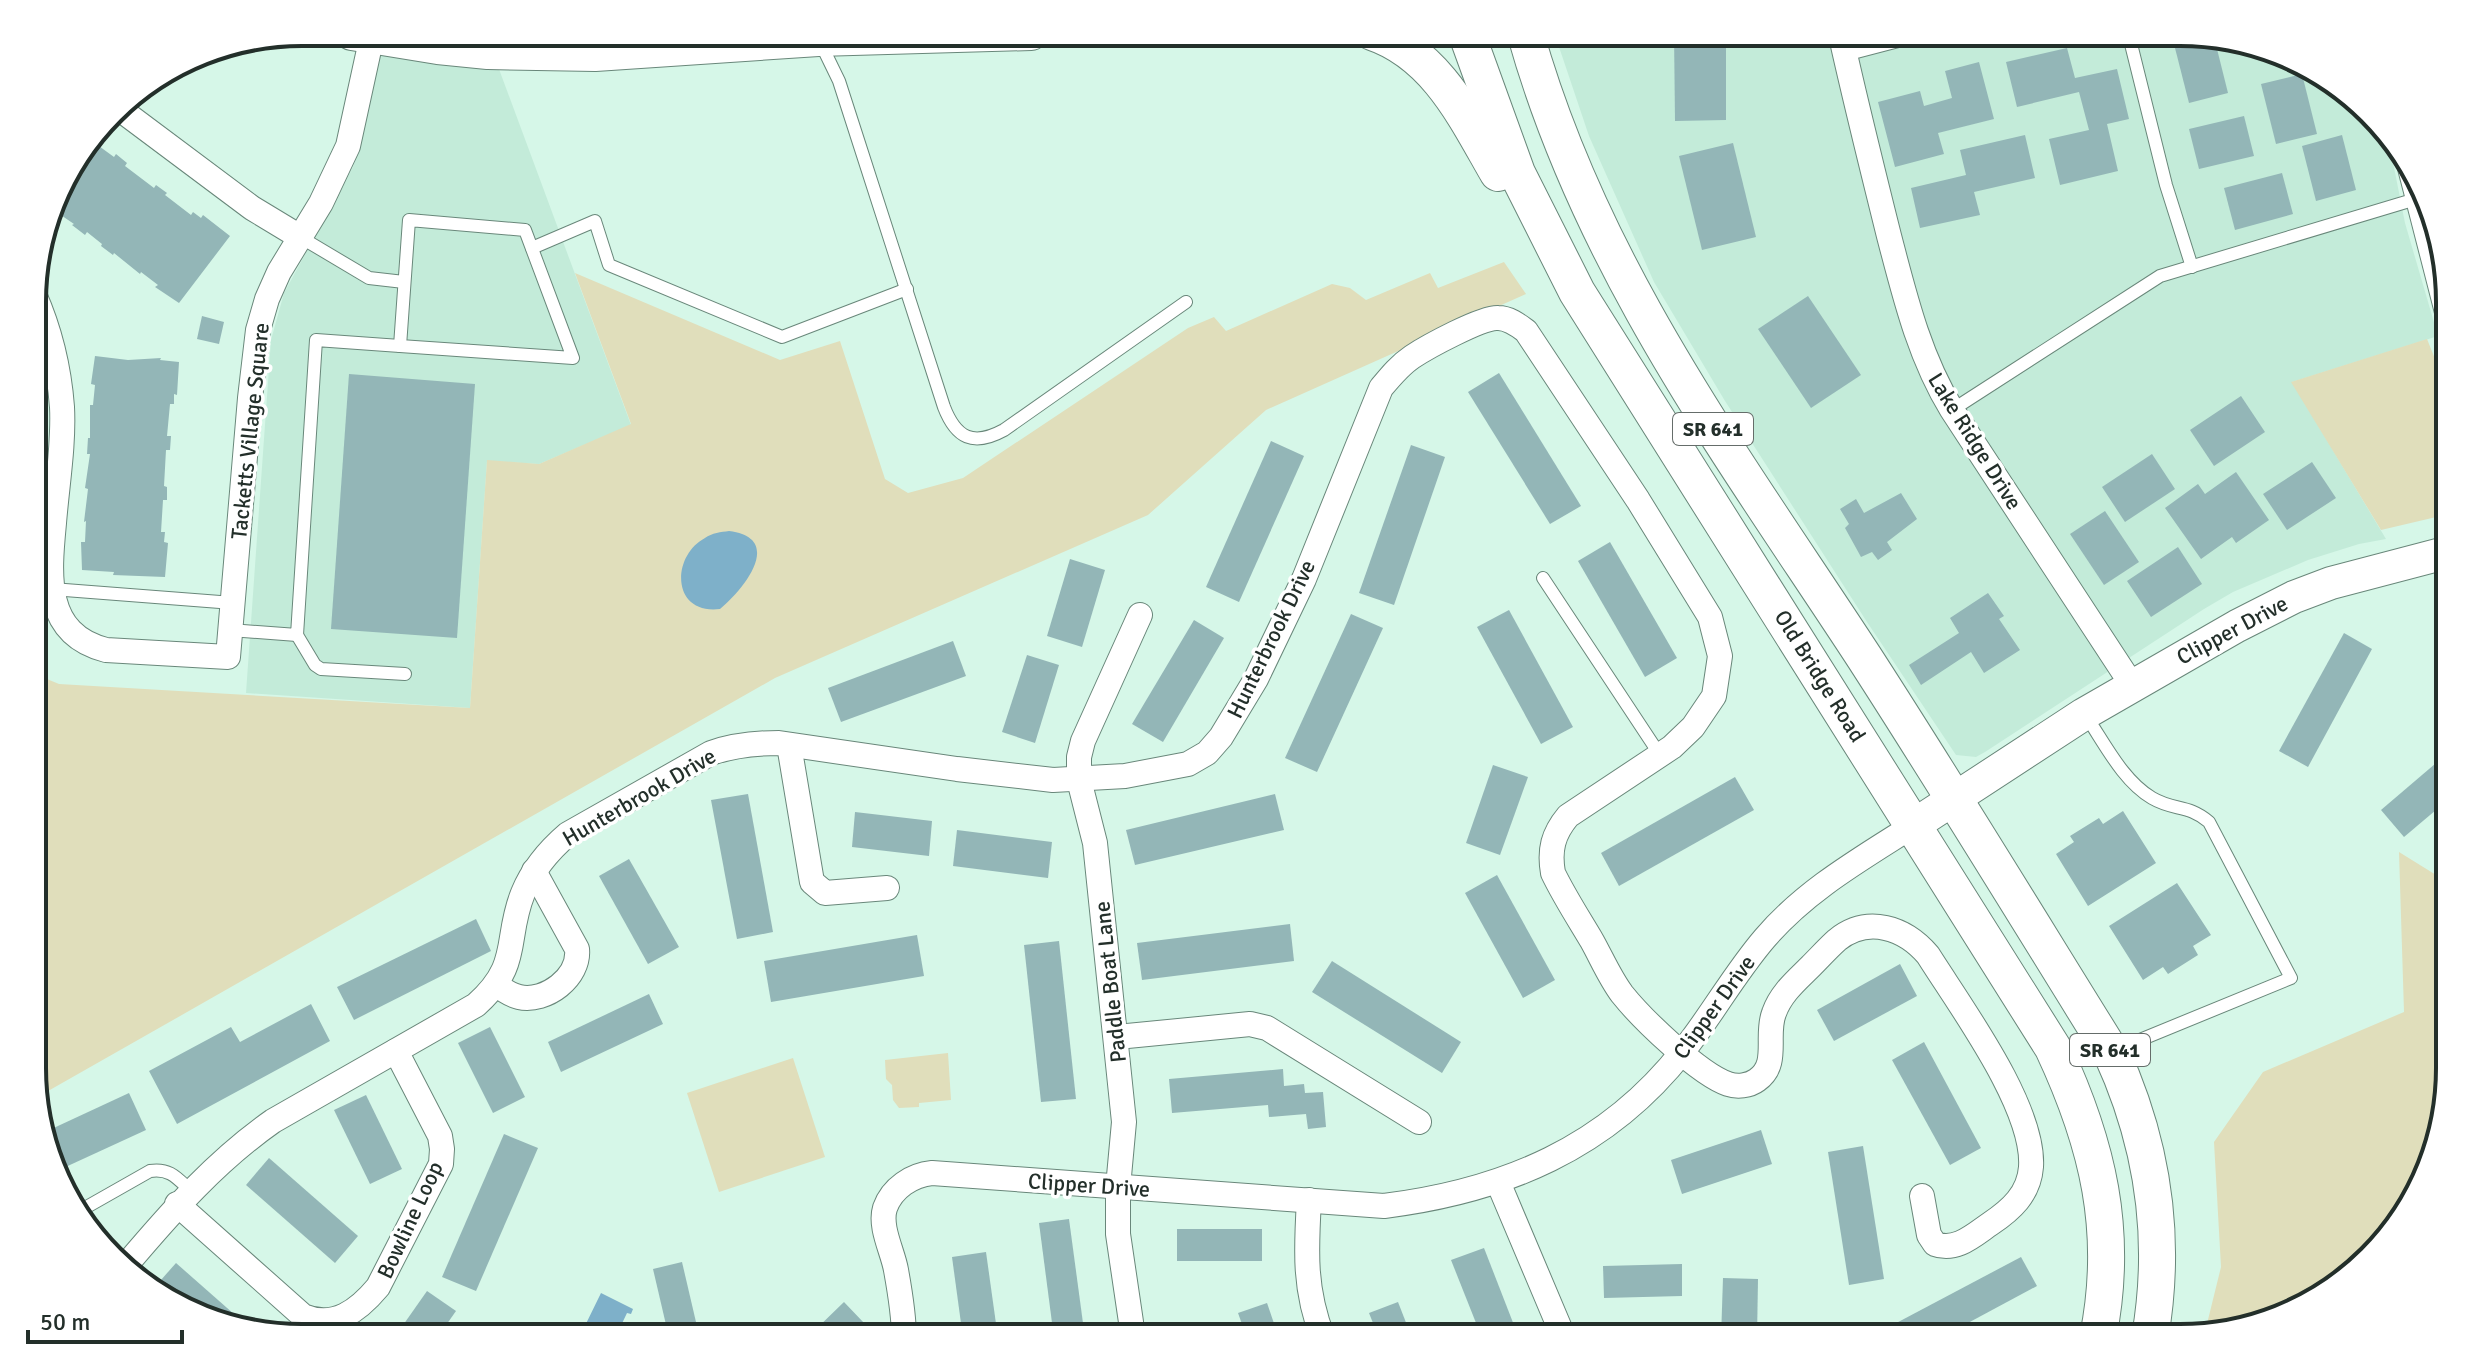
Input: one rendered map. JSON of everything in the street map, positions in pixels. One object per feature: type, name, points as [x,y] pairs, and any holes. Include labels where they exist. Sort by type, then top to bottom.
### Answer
[{"type":"main road","points":[[438,46],[517,53],[609,52],[682,46]]},
{"type":"main road","points":[[1402,46],[1441,80],[1508,189],[1554,249]]},
{"type":"main road","name":"Old Bridge Road","points":[[1471,46],[1517,173],[1577,292],[2053,1048],[2077,1098],[2094,1157],[2106,1233],[2106,1280],[2100,1323]]},
{"type":"main road","name":"Old Bridge Road","points":[[1530,46],[1558,133],[1588,206],[1645,318],[1694,401],[1954,799],[2111,1052],[2134,1105],[2151,1172],[2156,1219],[2157,1282],[2152,1323]]},
{"type":"street","name":"Tacketts Village Square","points":[[51,589],[68,628],[92,646],[106,650],[228,657],[258,330],[267,299],[336,174],[348,146],[360,46]]},
{"type":"street","name":"Lake Ridge Drive","points":[[1843,46],[1914,329],[1927,363],[1952,410],[2132,685]]},
{"type":"street","points":[[127,115],[252,208],[300,237]]},
{"type":"street","name":"Hunterbrook Drive","points":[[132,1258],[184,1197],[230,1154],[273,1121],[476,1005],[496,984],[511,951],[522,894],[549,850],[568,834],[711,753],[754,742],[957,769],[1079,780],[1125,776],[1188,764],[1207,753],[1221,737],[1282,629],[1381,388],[1395,370],[1413,356],[1484,320],[1498,318],[1512,321],[1526,331],[1638,500],[1710,617],[1720,656],[1714,696],[1693,727],[1660,755],[1568,816],[1558,829],[1550,857],[1560,888],[1621,992],[1649,1024],[1682,1053]]},
{"type":"street","points":[[46,327],[54,349],[62,408],[50,564],[51,589]]},
{"type":"street","name":"Clipper Drive","points":[[904,1324],[896,1269],[884,1222],[885,1208],[906,1180],[917,1175],[932,1173],[1384,1206],[1421,1201],[1498,1182],[1546,1162],[1595,1135],[1633,1104],[1682,1053],[1748,959],[1796,906],[1830,879],[2084,714],[2294,597],[2358,574],[2435,555]]},
{"type":"street","points":[[1079,780],[1083,741],[1140,615]]},
{"type":"street","points":[[789,745],[812,882],[825,893],[887,888]]},
{"type":"street","name":"Paddle Boat Lane","points":[[1079,780],[1095,843],[1117,1037],[1124,1122],[1118,1187],[1118,1234],[1131,1322]]},
{"type":"street","points":[[496,984],[505,992],[519,997],[536,998],[564,982],[575,970],[577,949],[534,871]]},
{"type":"street","points":[[1682,1053],[1725,1083],[1737,1086],[1759,1080],[1772,1059],[1770,1033],[1773,1015],[1791,986],[1839,938],[1856,930],[1874,927],[1900,931],[1916,941],[1928,955],[2004,1078],[2018,1111],[2031,1167],[2027,1184],[2009,1211],[1963,1243],[1952,1246],[1935,1244],[1929,1235],[1922,1196]]},
{"type":"street","points":[[1117,1037],[1250,1024],[1267,1028],[1419,1122]]},
{"type":"street","name":"Bowline Loop","points":[[184,1197],[303,1316],[329,1322],[349,1314],[378,1287],[441,1164],[440,1136],[396,1051]]},
{"type":"street","points":[[1498,1182],[1558,1323]]},
{"type":"street","points":[[1309,1200],[1305,1262],[1308,1287],[1319,1323]]},
{"type":"lane","points":[[822,46],[839,81],[952,424],[961,434],[987,438],[1004,430],[1186,302]]},
{"type":"lane","points":[[2131,46],[2166,185],[2192,267]]},
{"type":"lane","points":[[1952,410],[2160,276],[2414,200]]},
{"type":"lane","points":[[400,346],[409,220],[525,230],[573,358],[400,346],[316,340],[297,635],[315,665],[321,669],[405,674]]},
{"type":"lane","points":[[532,248],[595,221],[609,265],[782,337],[907,289]]},
{"type":"lane","points":[[300,237],[369,278],[404,282]]},
{"type":"lane","points":[[1543,578],[1660,755]]},
{"type":"lane","points":[[51,589],[233,603]]},
{"type":"lane","points":[[230,630],[297,635]]},
{"type":"lane","points":[[2084,714],[2137,789],[2165,804],[2196,811],[2209,822],[2291,978],[2111,1052]]},
{"type":"lane","points":[[87,1207],[150,1171],[162,1169],[171,1173],[184,1197]]},
{"type":"shaded area","points":[[1559,46],[2180,46],[2214,48],[2247,55],[2278,65],[2308,80],[2349,109],[2373,133],[2392,159],[2405,223],[2435,326],[2435,337],[2292,382],[2386,539],[2308,560],[2233,592],[1985,752],[1976,757],[1956,755],[1725,401],[1654,282],[1589,136]]},
{"type":"shaded area","points":[[382,48],[496,61],[631,425],[539,464],[487,461],[470,708],[246,693],[271,340],[284,293],[353,167],[361,145]]},
{"type":"shaded area","points":[[1504,262],[1526,294],[1266,410],[1148,515],[775,678],[47,1091],[46,679],[59,684],[470,708],[487,460],[539,464],[631,424],[575,273],[780,360],[840,341],[885,479],[908,493],[963,478],[1188,328],[1214,317],[1226,331],[1332,284],[1350,288],[1366,300],[1430,273],[1438,288]]},
{"type":"shaded area","points":[[2427,339],[2435,359],[2435,517],[2381,530],[2291,382]]},
{"type":"shaded area","points":[[2399,852],[2435,874],[2435,1085],[2431,1118],[2410,1181],[2383,1224],[2336,1271],[2278,1305],[2230,1319],[2208,1322],[2221,1267],[2214,1142],[2263,1072],[2404,1012]]},
{"type":"shaded area","points":[[948,1053],[951,1100],[899,1108],[893,1100],[892,1085],[886,1079],[885,1060]]},
{"type":"shaded area","points":[[793,1058],[825,1157],[719,1192],[687,1093]]},
{"type":"water","points":[[729,531],[746,536],[755,543],[757,553],[754,565],[739,589],[720,609],[704,608],[692,603],[685,594],[681,582],[682,570],[694,546],[711,535]]},
{"type":"water","points":[[601,1293],[633,1309],[622,1324],[586,1324]]},
{"type":"building","points":[[1674,46],[1726,46],[1726,120],[1675,121]]},
{"type":"building","points":[[2067,48],[2075,78],[2117,69],[2129,119],[2107,124],[2118,171],[2060,185],[2049,139],[2089,130],[2079,92],[2017,107],[2006,62]]},
{"type":"building","points":[[2175,48],[2217,49],[2228,93],[2189,103]]},
{"type":"building","points":[[1979,62],[1994,119],[1938,133],[1944,154],[1895,167],[1878,102],[1920,91],[1924,106],[1952,98],[1945,71]]},
{"type":"building","points":[[2298,75],[2303,77],[2317,134],[2276,144],[2261,84]]},
{"type":"building","points":[[2244,116],[2254,156],[2199,169],[2189,129]]},
{"type":"building","points":[[2025,135],[2035,178],[1974,192],[1980,215],[1920,228],[1911,188],[1966,175],[1960,150]]},
{"type":"building","points":[[2342,135],[2356,190],[2316,201],[2302,146]]},
{"type":"building","points":[[1733,143],[1756,237],[1702,250],[1679,156]]},
{"type":"building","points":[[99,146],[114,157],[116,154],[127,163],[125,166],[154,188],[156,185],[167,193],[165,195],[191,215],[193,212],[201,218],[203,215],[230,236],[179,303],[61,215],[80,174]]},
{"type":"building","points":[[2282,173],[2293,214],[2235,230],[2224,188]]},
{"type":"building","points":[[1808,296],[1861,375],[1811,408],[1758,329]]},
{"type":"building","points":[[202,316],[224,322],[219,344],[197,339]]},
{"type":"building","points":[[95,356],[128,360],[161,358],[179,362],[177,395],[174,394],[174,404],[170,404],[167,436],[171,436],[170,450],[166,450],[164,486],[167,487],[167,500],[163,500],[161,532],[165,532],[164,542],[168,543],[165,577],[82,570],[81,542],[85,542],[88,489],[85,488],[90,454],[87,454]]},
{"type":"building","points":[[1499,373],[1581,506],[1550,524],[1468,392]]},
{"type":"building","points":[[349,374],[475,384],[457,638],[331,629]]},
{"type":"building","points":[[2241,396],[2265,432],[2214,466],[2190,430]]},
{"type":"building","points":[[1271,441],[1304,456],[1239,602],[1206,587]]},
{"type":"building","points":[[1411,445],[1445,457],[1394,605],[1359,593]]},
{"type":"building","points":[[2152,454],[2175,489],[2125,522],[2102,487]]},
{"type":"building","points":[[2312,462],[2336,498],[2287,530],[2263,494]]},
{"type":"building","points":[[2236,472],[2269,520],[2236,543],[2232,537],[2201,559],[2165,508],[2198,484],[2205,494]]},
{"type":"building","points":[[1901,493],[1917,519],[1887,542],[1892,550],[1878,560],[1872,552],[1861,557],[1845,528],[1849,524],[1840,509],[1856,499],[1864,513]]},
{"type":"building","points":[[2105,511],[2139,562],[2104,585],[2070,534]]},
{"type":"building","points":[[1610,542],[1677,658],[1645,677],[1578,561]]},
{"type":"building","points":[[2178,547],[2202,584],[2151,617],[2127,581]]},
{"type":"building","points":[[1070,559],[1105,570],[1082,647],[1047,636]]},
{"type":"building","points":[[1988,593],[2004,616],[1999,619],[2020,650],[1984,673],[1971,652],[1921,685],[1909,665],[1959,633],[1950,618]]},
{"type":"building","points":[[1509,610],[1573,727],[1541,744],[1477,627]]},
{"type":"building","points":[[1351,614],[1383,628],[1317,772],[1285,758]]},
{"type":"building","points":[[1194,620],[1224,638],[1163,742],[1132,724]]},
{"type":"building","points":[[2344,633],[2372,649],[2308,767],[2279,751]]},
{"type":"building","points":[[953,641],[966,676],[841,722],[828,688]]},
{"type":"building","points":[[1027,655],[1059,665],[1035,743],[1002,732]]},
{"type":"building","points":[[2435,764],[2435,811],[2404,837],[2381,810]]},
{"type":"building","points":[[1493,765],[1528,777],[1500,855],[1466,843]]},
{"type":"building","points":[[1735,777],[1754,810],[1619,886],[1601,853]]},
{"type":"building","points":[[748,794],[773,932],[737,939],[711,800]]},
{"type":"building","points":[[1275,794],[1284,830],[1135,865],[1126,830]]},
{"type":"building","points":[[2123,811],[2156,863],[2088,906],[2056,854],[2074,842],[2070,836],[2099,818],[2103,824]]},
{"type":"building","points":[[855,812],[932,821],[929,856],[852,847]]},
{"type":"building","points":[[957,830],[1052,842],[1048,878],[953,866]]},
{"type":"building","points":[[629,859],[679,947],[648,964],[599,876]]},
{"type":"building","points":[[1497,875],[1555,980],[1523,998],[1465,893]]},
{"type":"building","points":[[2177,883],[2211,935],[2193,946],[2198,955],[2168,974],[2163,967],[2143,980],[2109,926]]},
{"type":"building","points":[[476,919],[491,951],[354,1020],[337,987]]},
{"type":"building","points":[[1290,924],[1294,961],[1142,980],[1137,943]]},
{"type":"building","points":[[917,935],[924,976],[771,1002],[764,961]]},
{"type":"building","points":[[1059,941],[1076,1099],[1041,1102],[1024,945]]},
{"type":"building","points":[[1332,961],[1461,1042],[1442,1073],[1312,992]]},
{"type":"building","points":[[1900,964],[1917,996],[1834,1041],[1817,1010]]},
{"type":"building","points":[[649,994],[663,1024],[561,1072],[548,1042]]},
{"type":"building","points":[[311,1004],[330,1041],[177,1124],[149,1071],[231,1027],[240,1042]]},
{"type":"building","points":[[490,1027],[525,1097],[493,1113],[458,1043]]},
{"type":"building","points":[[1924,1042],[1981,1148],[1950,1165],[1892,1060]]},
{"type":"building","points":[[1283,1069],[1284,1086],[1304,1084],[1305,1093],[1323,1092],[1326,1127],[1308,1129],[1306,1114],[1269,1117],[1268,1105],[1172,1113],[1169,1079]]},
{"type":"building","points":[[129,1093],[146,1130],[66,1167],[54,1128]]},
{"type":"building","points":[[366,1095],[402,1169],[370,1184],[334,1110]]},
{"type":"building","points":[[1761,1130],[1772,1164],[1682,1194],[1671,1160]]},
{"type":"building","points":[[504,1134],[538,1148],[476,1291],[442,1277]]},
{"type":"building","points":[[1863,1146],[1884,1279],[1849,1285],[1828,1152]]},
{"type":"building","points":[[269,1158],[358,1236],[335,1263],[246,1185]]},
{"type":"building","points":[[1069,1219],[1083,1324],[1052,1324],[1039,1223]]},
{"type":"building","points":[[1177,1229],[1262,1229],[1262,1261],[1177,1261]]},
{"type":"building","points":[[1484,1248],[1513,1323],[1476,1323],[1451,1260]]},
{"type":"building","points":[[986,1252],[996,1324],[961,1324],[952,1257]]},
{"type":"building","points":[[2021,1257],[2037,1286],[1968,1323],[1896,1323]]},
{"type":"building","points":[[682,1262],[696,1322],[666,1324],[653,1269]]},
{"type":"building","points":[[176,1263],[235,1315],[204,1305],[160,1281]]},
{"type":"building","points":[[1682,1264],[1682,1296],[1604,1298],[1603,1266]]},
{"type":"building","points":[[1723,1278],[1758,1279],[1757,1323],[1721,1323]]},
{"type":"building","points":[[427,1291],[456,1311],[447,1324],[404,1324]]},
{"type":"building","points":[[844,1302],[864,1323],[863,1324],[822,1324]]},
{"type":"building","points":[[1398,1302],[1406,1323],[1373,1323],[1369,1313]]},
{"type":"building","points":[[1267,1303],[1274,1323],[1242,1324],[1238,1313]]}]
